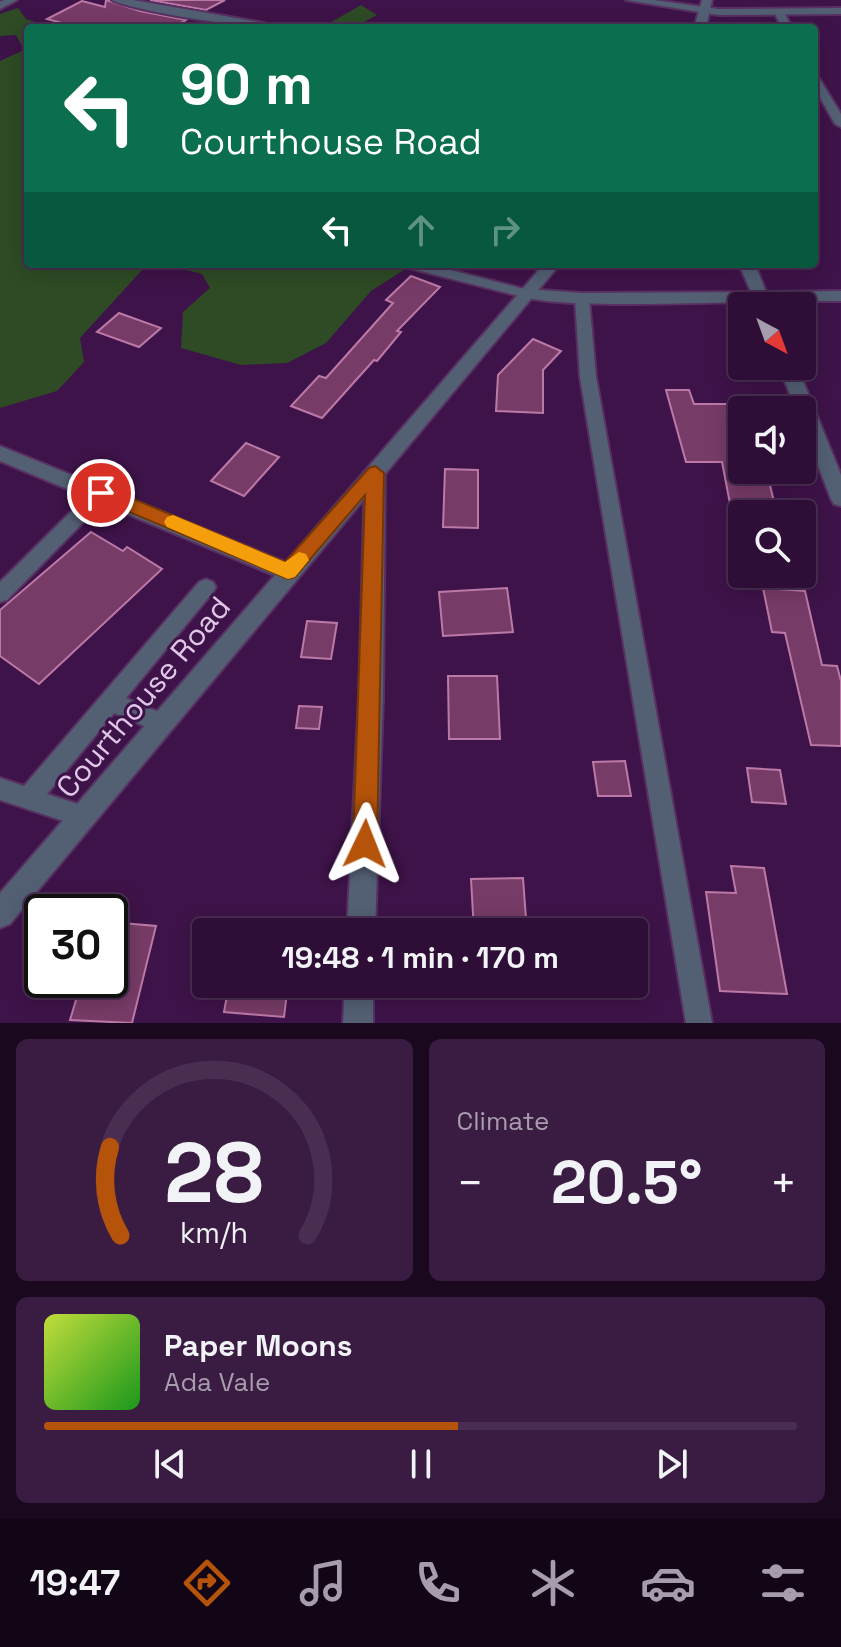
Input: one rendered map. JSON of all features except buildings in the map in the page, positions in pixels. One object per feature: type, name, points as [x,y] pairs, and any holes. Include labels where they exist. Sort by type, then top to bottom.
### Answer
[{"type":"street","points":[[0,6],[12,0]]},
{"type":"street","points":[[117,0],[224,21],[258,23]]},
{"type":"street","points":[[631,0],[779,12],[841,11]]},
{"type":"street","name":"Courthouse Road","points":[[0,914],[549,268]]},
{"type":"street","points":[[749,268],[758,292]]},
{"type":"street","points":[[527,294],[728,300]]},
{"type":"street","points":[[816,298],[841,296]]},
{"type":"street","points":[[794,380],[841,499]]},
{"type":"street","points":[[0,453],[288,572]]},
{"type":"street","points":[[362,918],[371,697],[375,473]]},
{"type":"street","points":[[358,1023],[359,998]]},
{"type":"lane","points":[[779,12],[785,24]]},
{"type":"lane","points":[[818,85],[841,124]]},
{"type":"lane","points":[[426,268],[527,294]]},
{"type":"lane","points":[[582,298],[588,377],[699,1023]]},
{"type":"lane","points":[[0,594],[101,493]]},
{"type":"lane","points":[[29,798],[206,587]]},
{"type":"lane","points":[[110,701],[160,723]]},
{"type":"lane","points":[[0,789],[82,816]]},
{"type":"green space","points":[[361,5],[377,15],[360,24],[328,24]]},
{"type":"green space","points":[[18,8],[26,19],[42,24],[24,24],[24,50],[16,35],[0,36],[0,14]]},
{"type":"green space","points":[[24,50],[24,268],[156,268],[142,270],[80,338],[84,362],[57,391],[0,408],[0,61]]},
{"type":"green space","points":[[179,268],[407,268],[371,291],[326,343],[287,363],[241,365],[181,348],[183,312],[210,288],[202,274]]},
{"type":"slow traffic","points":[[173,522],[288,572],[299,560]]},
{"type":"route","points":[[101,493],[288,572],[375,473],[365,844]]}]
